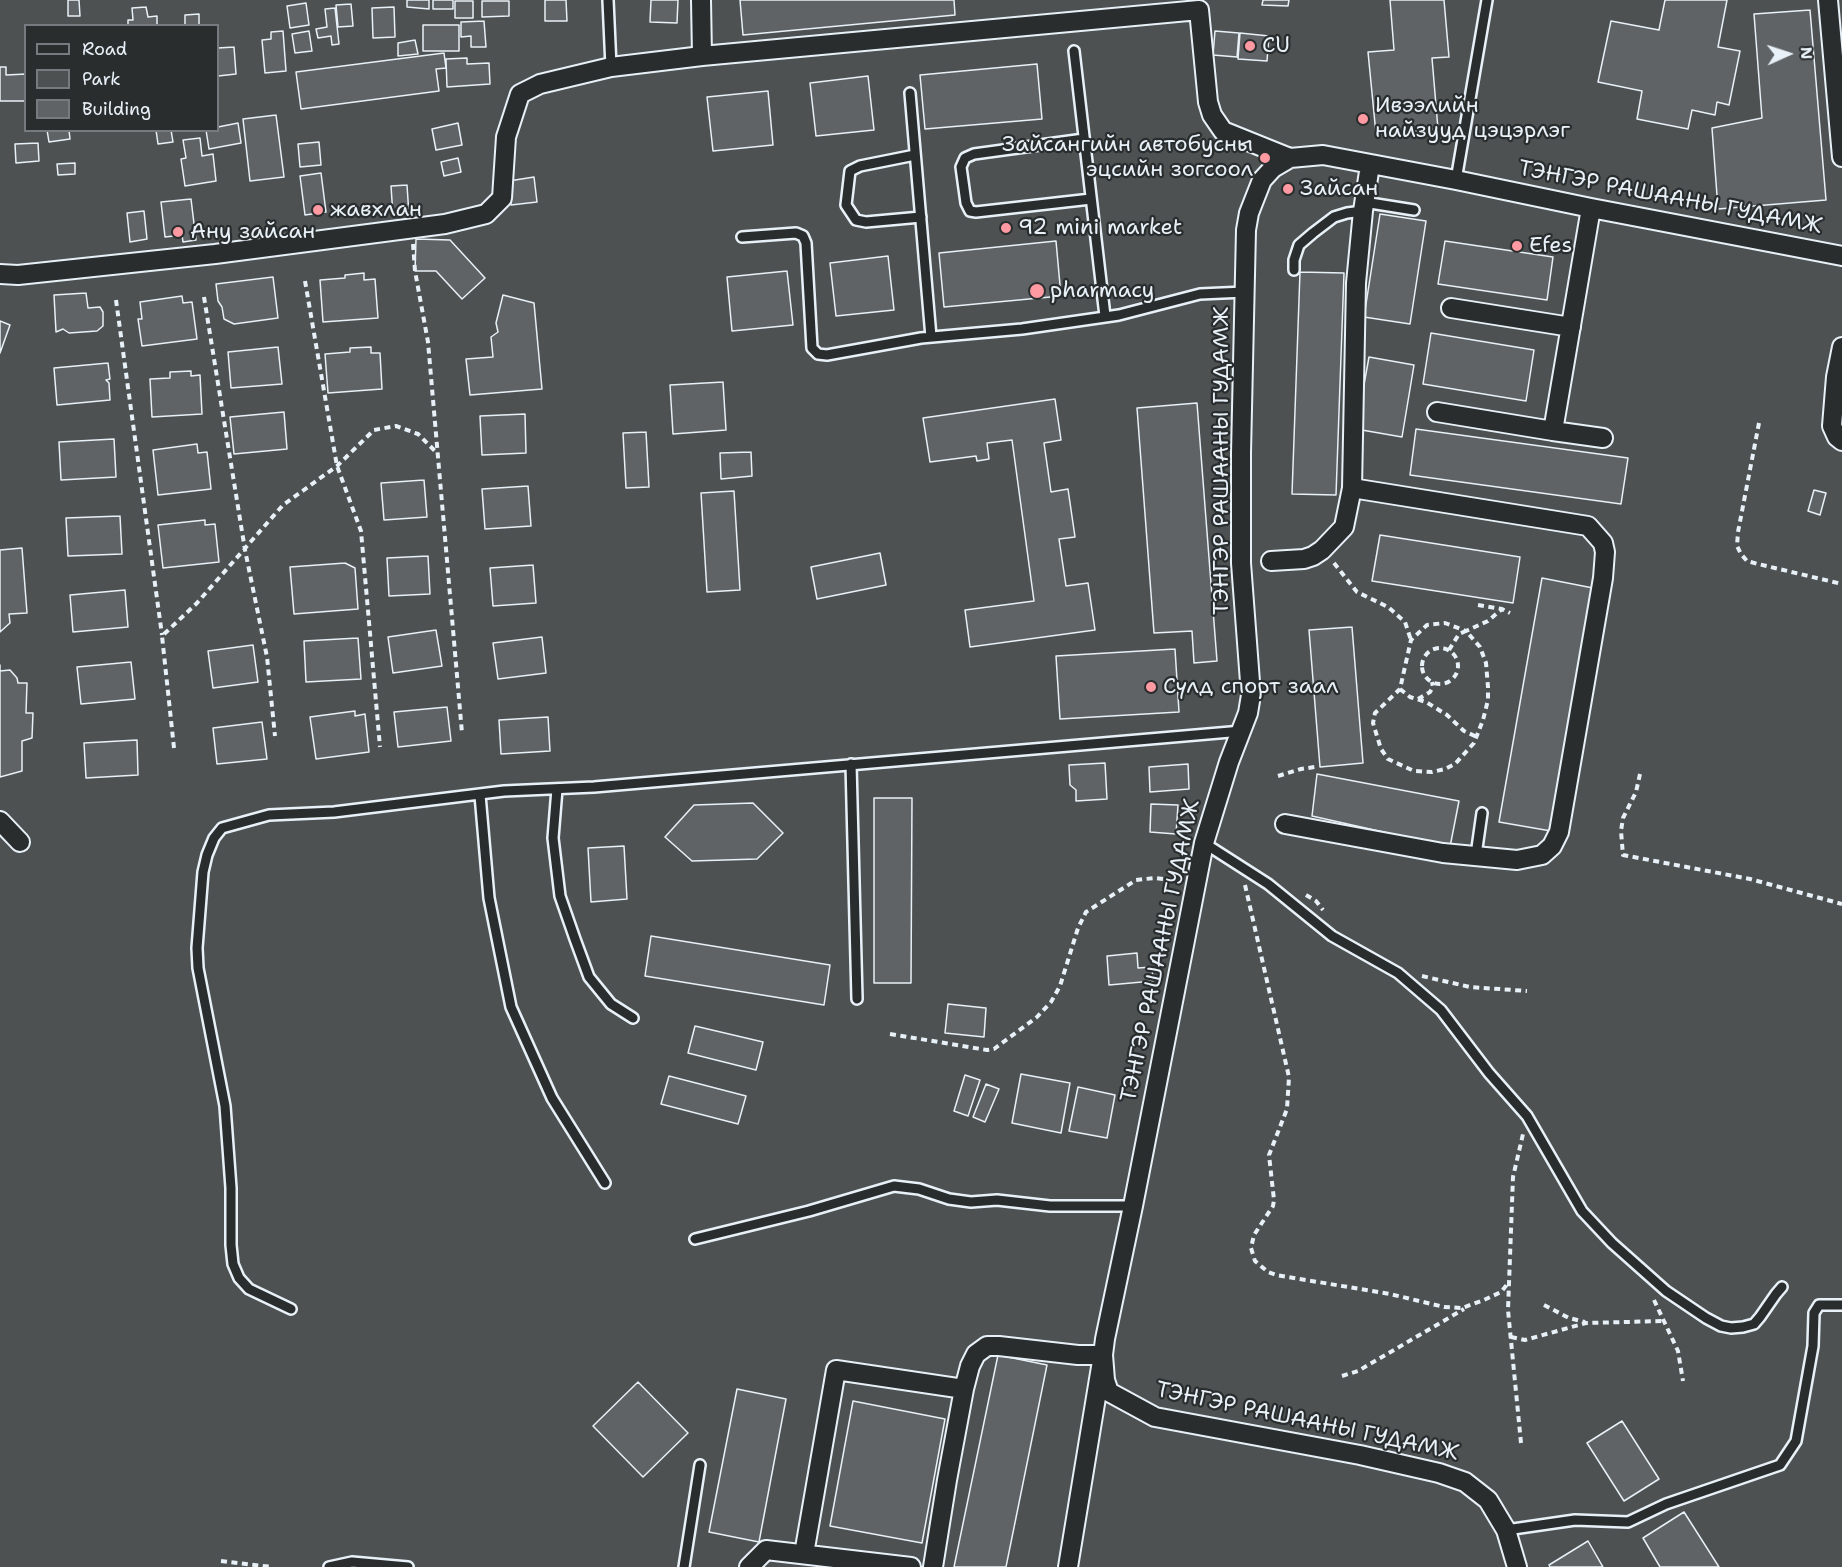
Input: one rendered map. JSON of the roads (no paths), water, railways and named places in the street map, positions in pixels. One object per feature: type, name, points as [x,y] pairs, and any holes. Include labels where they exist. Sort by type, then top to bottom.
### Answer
[{"type":"street","points":[[701,0],[702,56]]},
{"type":"street","points":[[1828,0],[1837,51],[1842,157]]},
{"type":"street","points":[[0,274],[18,275],[215,254],[379,229],[445,224],[486,214],[502,198],[506,137],[520,94],[540,84],[611,67],[1199,5],[1208,102],[1212,115],[1222,131],[1290,158]]},
{"type":"street","name":"ТЭНГЭР РАШААНЫ ГУДАМЖ","points":[[1517,1567],[1506,1530],[1488,1500],[1465,1482],[1439,1473],[1360,1455],[1155,1417],[1109,1392],[1102,1355],[1204,843],[1226,772],[1248,713],[1251,695],[1241,563],[1246,230],[1249,213],[1262,180],[1273,168],[1290,158],[1323,155],[1842,256]]},
{"type":"street","points":[[1271,561],[1304,560],[1322,550],[1344,527],[1352,488],[1356,283],[1370,165]]},
{"type":"street","points":[[1553,431],[1592,208]]},
{"type":"street","points":[[1451,308],[1571,327]]},
{"type":"street","points":[[1842,347],[1836,377],[1832,426],[1837,437],[1842,441]]},
{"type":"street","points":[[1437,412],[1603,438]]},
{"type":"street","points":[[1285,824],[1443,853],[1517,860],[1542,855],[1552,846],[1559,832],[1602,578],[1605,552],[1603,543],[1588,526],[1352,488]]},
{"type":"street","points":[[0,821],[20,842]]},
{"type":"street","points":[[933,1567],[964,1389],[976,1354],[987,1346],[1078,1355],[1102,1355],[1068,1567]]},
{"type":"street","points":[[804,1554],[836,1370],[964,1389]]},
{"type":"street","points":[[749,1567],[766,1550],[911,1567]]},
{"type":"lane","points":[[608,0],[611,67]]},
{"type":"lane","points":[[1456,180],[1486,0]]},
{"type":"lane","points":[[1074,51],[1105,316]]},
{"type":"lane","points":[[910,93],[931,337]]},
{"type":"lane","points":[[1084,140],[974,154],[965,158],[962,167],[966,203],[970,211],[976,212],[1091,199]]},
{"type":"lane","points":[[915,155],[860,166],[850,171],[846,205],[856,220],[866,222],[921,218]]},
{"type":"lane","points":[[1294,270],[1294,260],[1299,245],[1334,217],[1364,207],[1414,210]]},
{"type":"lane","points":[[742,237],[796,233],[803,236],[806,243],[812,348],[818,354],[827,355],[931,337],[1022,328],[1105,316],[1200,294],[1245,292]]},
{"type":"lane","points":[[291,1310],[249,1290],[239,1278],[233,1264],[231,1188],[225,1107],[198,968],[197,948],[203,872],[214,838],[222,828],[269,815],[334,812],[504,791],[557,789],[1242,731]]},
{"type":"lane","points":[[850,764],[857,999]]},
{"type":"lane","points":[[557,789],[553,838],[561,896],[571,928],[589,977],[611,1004],[633,1018]]},
{"type":"lane","points":[[480,795],[489,898],[511,1007],[552,1098],[605,1183]]},
{"type":"lane","points":[[1476,855],[1482,813]]},
{"type":"lane","points":[[1204,843],[1268,884],[1332,936],[1398,973],[1441,1010],[1489,1073],[1527,1116],[1582,1210],[1612,1243],[1666,1291],[1706,1318],[1721,1326],[1731,1328],[1754,1324],[1782,1287]]},
{"type":"lane","points":[[695,1239],[809,1211],[894,1186],[919,1189],[949,1199],[970,1202],[997,1200],[1078,1207],[1133,1206]]},
{"type":"lane","points":[[1506,1530],[1575,1520],[1628,1522],[1666,1504],[1780,1465],[1796,1441],[1813,1346],[1814,1313],[1819,1305],[1842,1305]]},
{"type":"lane","points":[[684,1567],[699,1465]]},
{"type":"lane","points":[[329,1567],[345,1562],[359,1562],[408,1567]]},
{"type":"place","name":"CU","points":[[1250,46]]},
{"type":"place","name":"Ивээлийн найзууд цэцэрлэг","points":[[1363,119]]},
{"type":"place","name":"Зайсангийн автобусны эцсийн зогсоол","points":[[1265,158]]},
{"type":"place","name":"Зайсан","points":[[1288,189]]},
{"type":"place","name":"жавхлан","points":[[318,210]]},
{"type":"place","name":"92 mini market","points":[[1006,228]]},
{"type":"place","name":"Ану зайсан","points":[[178,232]]},
{"type":"place","name":"Efes","points":[[1517,246]]},
{"type":"place","name":"pharmacy","points":[[1037,291]]},
{"type":"place","name":"Сүлд спорт заал","points":[[1151,687]]}]
